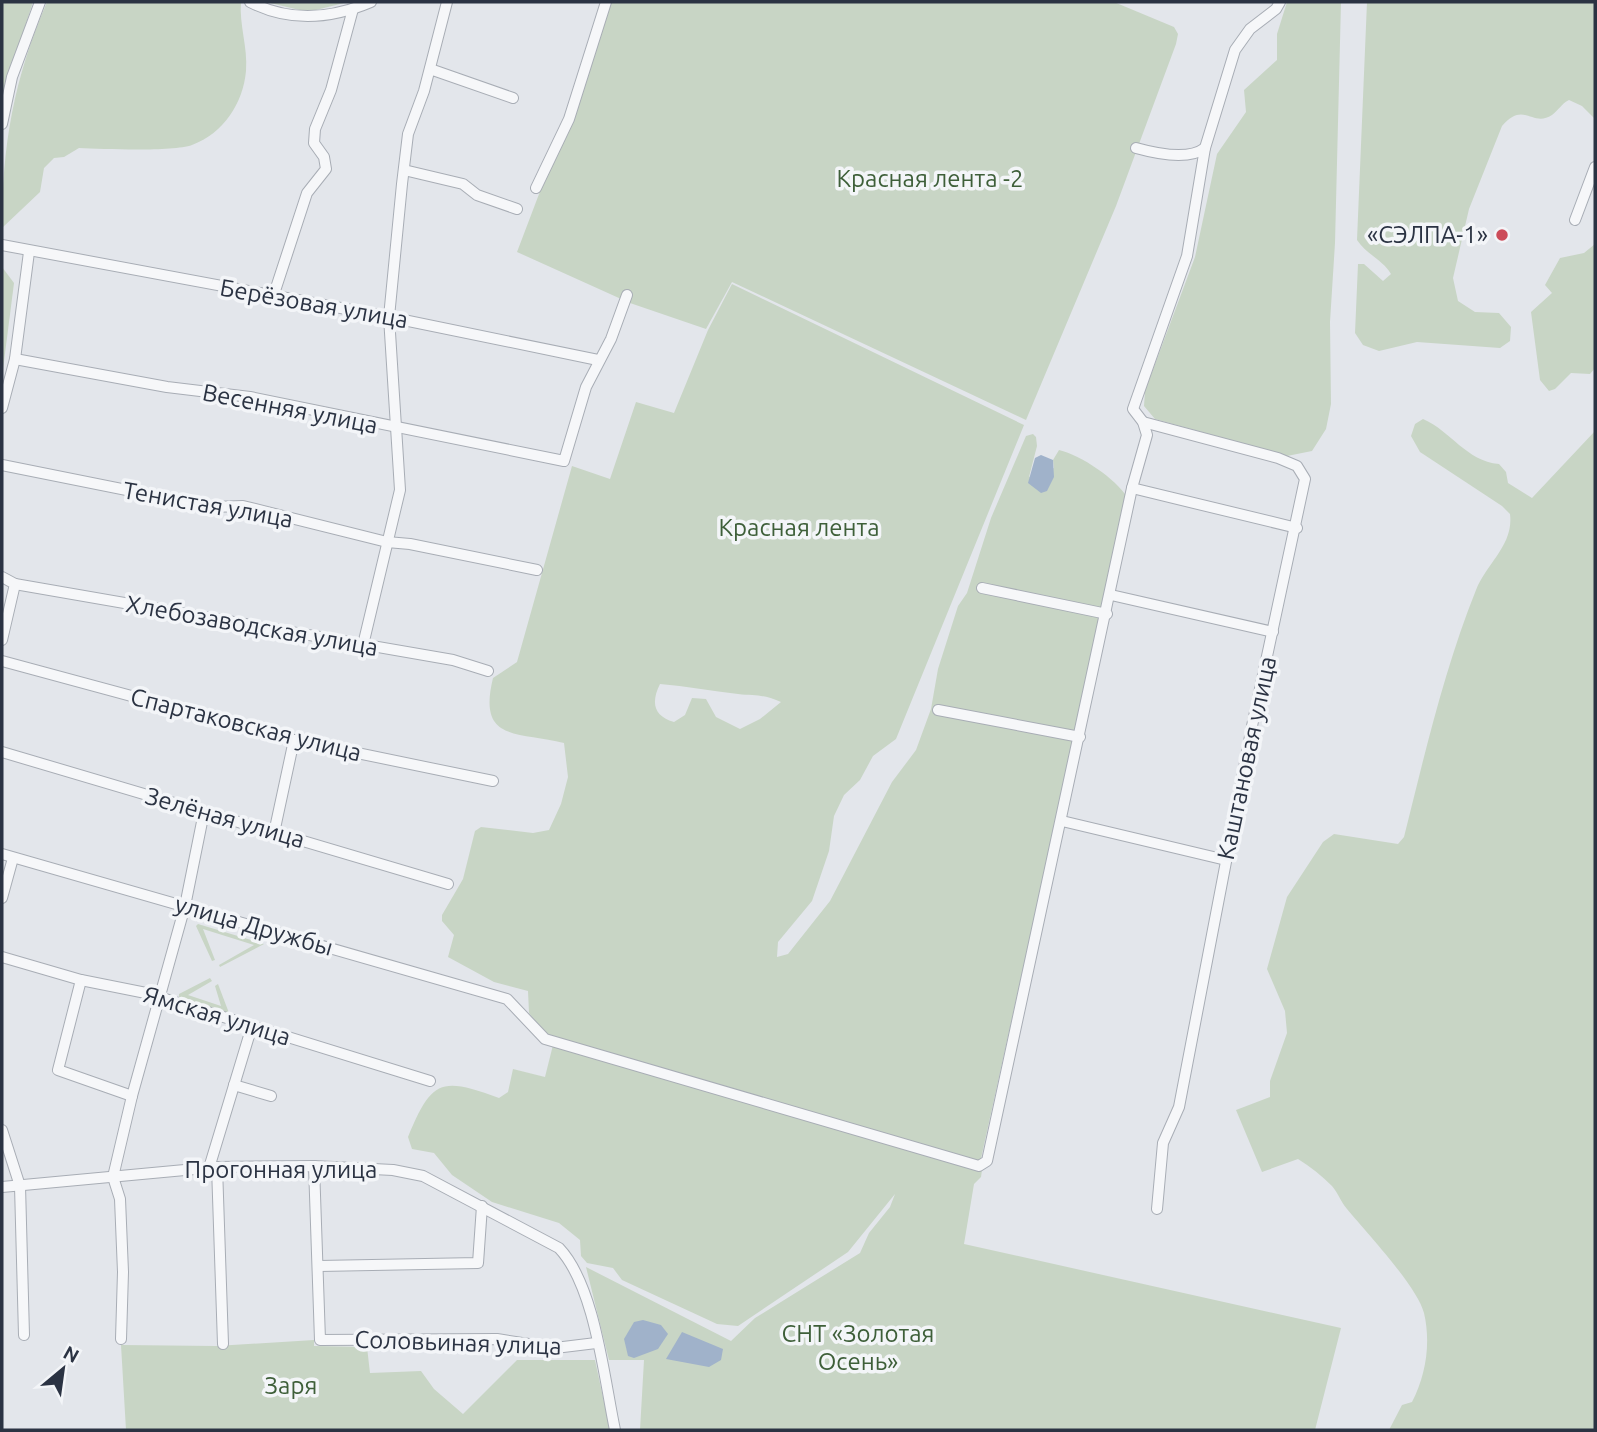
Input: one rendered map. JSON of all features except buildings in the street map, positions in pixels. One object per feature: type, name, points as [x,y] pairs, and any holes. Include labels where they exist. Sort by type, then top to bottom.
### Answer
[{"type":"street","points":[[2,124],[12,77],[40,2]]},
{"type":"street","points":[[250,2],[306,17],[339,14],[370,2]]},
{"type":"street","points":[[363,645],[400,490],[389,317],[408,134],[430,69],[447,2]]},
{"type":"street","points":[[536,188],[569,119],[606,2]]},
{"type":"street","points":[[1226,860],[1062,821],[1132,488],[1147,435],[1143,422],[1133,410],[1187,256],[1205,148],[1235,50],[1250,29],[1276,9],[1280,2]]},
{"type":"street","points":[[273,298],[307,192],[326,169],[324,157],[314,143],[315,129],[331,90],[353,9]]},
{"type":"street","points":[[430,69],[513,98]]},
{"type":"street","points":[[1136,148],[1151,152],[1188,154],[1198,153],[1205,148]]},
{"type":"street","points":[[1575,220],[1595,167]]},
{"type":"street","points":[[404,170],[463,184],[477,195],[517,209]]},
{"type":"street","name":"Берёзовая улица","points":[[2,245],[273,298],[389,317],[598,360]]},
{"type":"street","points":[[2,408],[15,359],[29,252]]},
{"type":"street","points":[[598,360],[611,339],[627,295]]},
{"type":"street","name":"Весенняя улица","points":[[15,359],[167,387],[250,397],[396,429],[564,461],[586,387],[598,360]]},
{"type":"street","name":"Каштановая улица","points":[[1143,422],[1278,457],[1297,466],[1305,479],[1297,528],[1226,860],[1179,1107],[1163,1143],[1157,1209]]},
{"type":"street","name":"Тенистая улица","points":[[2,465],[211,507],[243,506],[387,542],[537,570]]},
{"type":"street","points":[[1132,488],[1245,518],[1297,528]]},
{"type":"street","name":"Хлебозаводская улица","points":[[2,577],[15,584],[453,660],[488,671]]},
{"type":"street","points":[[2,640],[15,584]]},
{"type":"street","points":[[982,587],[1107,614]]},
{"type":"street","points":[[1111,595],[1273,632]]},
{"type":"street","name":"Спартаковская улица","points":[[2,661],[294,740],[493,780]]},
{"type":"street","points":[[938,710],[1080,737]]},
{"type":"street","points":[[274,833],[294,740]]},
{"type":"street","name":"Зелёная улица","points":[[2,752],[448,884]]},
{"type":"street","points":[[121,1339],[123,1272],[120,1199],[113,1177],[132,1096],[162,997],[185,906],[204,812]]},
{"type":"street","name":"улица Дружбы","points":[[8,856],[507,999],[545,1039],[979,1167],[987,1161],[1062,821]]},
{"type":"street","points":[[2,898],[8,856]]},
{"type":"street","name":"Ямская улица","points":[[2,957],[81,980],[162,997],[430,1081]]},
{"type":"street","points":[[81,980],[58,1070],[132,1096]]},
{"type":"street","points":[[223,1344],[213,1168],[252,1026]]},
{"type":"street","points":[[234,1085],[271,1096]]},
{"type":"street","points":[[2,1130],[20,1186],[24,1335]]},
{"type":"street","points":[[314,1166],[319,1266],[478,1262],[481,1206]]},
{"type":"street","name":"Прогонная улица","points":[[2,1187],[213,1168],[314,1166],[409,1172],[481,1206],[559,1248],[570,1259],[583,1284],[615,1430]]},
{"type":"street","name":"Соловьиная улица","points":[[319,1266],[320,1340],[497,1339],[555,1348],[596,1343]]},
{"type":"green space","points":[[2,2],[33,2],[2,97]]},
{"type":"green space","points":[[47,2],[241,2],[246,62],[244,83],[230,116],[214,133],[192,145],[154,149],[79,148],[64,157],[54,158],[44,168],[40,192],[2,228],[4,168],[12,112],[26,58]]},
{"type":"green space","points":[[266,2],[348,2],[308,12]]},
{"type":"green space","name":"Красная лента -2","points":[[612,2],[1114,2],[1174,27],[1178,34],[1176,44],[1116,206],[1026,420],[732,282],[706,329],[630,303],[517,252]]},
{"type":"green space","points":[[1287,2],[1341,2],[1335,243],[1330,322],[1331,404],[1326,429],[1312,451],[1287,456],[1155,419],[1144,406],[1145,391],[1195,257],[1217,154],[1246,112],[1244,90],[1277,60],[1277,34]]},
{"type":"green space","points":[[1367,2],[1595,2],[1595,119],[1582,106],[1569,100],[1545,118],[1516,115],[1510,119],[1502,126],[1469,209],[1453,278],[1458,301],[1475,312],[1499,313],[1511,327],[1510,341],[1500,348],[1417,342],[1379,351],[1363,345],[1355,333],[1358,264],[1364,264],[1383,281],[1391,274],[1357,240]]},
{"type":"green space","points":[[1595,244],[1595,368],[1590,374],[1571,373],[1555,389],[1549,391],[1540,380],[1531,312],[1552,293],[1545,285],[1560,258],[1584,253]]},
{"type":"green space","points":[[2,267],[14,283],[2,377]]},
{"type":"green space","name":"Красная лента","points":[[732,284],[1024,425],[896,739],[873,756],[860,780],[844,795],[834,816],[829,851],[812,901],[778,942],[777,957],[788,954],[830,901],[892,782],[916,750],[931,709],[938,669],[958,606],[967,593],[991,518],[1026,436],[1033,434],[1037,446],[1029,477],[1054,468],[1053,460],[1059,450],[1097,469],[1127,497],[980,1163],[547,1037],[529,1013],[528,991],[494,982],[448,957],[454,935],[442,921],[442,915],[463,879],[475,831],[481,827],[533,833],[549,830],[561,804],[568,777],[564,743],[506,730],[497,724],[491,714],[490,699],[493,678],[517,662],[572,466],[610,479],[636,402],[674,413],[708,330]],"holes":[[[660,684],[760,696],[781,702],[760,719],[740,729],[716,717],[706,699],[692,698],[685,715],[674,722],[662,716],[656,708],[655,697]]]},
{"type":"green space","points":[[1423,419],[1468,452],[1487,462],[1499,464],[1506,472],[1508,483],[1532,498],[1595,431],[1595,1430],[1389,1430],[1402,1405],[1412,1402],[1424,1370],[1427,1336],[1424,1313],[1419,1302],[1402,1274],[1347,1209],[1332,1186],[1316,1172],[1298,1159],[1262,1172],[1236,1110],[1270,1097],[1270,1081],[1287,1033],[1285,1011],[1267,969],[1287,897],[1323,842],[1334,834],[1398,844],[1404,837],[1454,651],[1480,581],[1508,535],[1510,514],[1502,506],[1420,452],[1411,436],[1415,424]]},
{"type":"green space","points":[[198,924],[264,944],[220,967],[219,965],[254,945],[203,929],[215,960],[212,961],[196,926]]},
{"type":"green space","points":[[210,978],[212,981],[188,995],[221,1006],[215,986],[218,984],[229,1013],[179,997],[179,994]]},
{"type":"green space","name":"СНТ «Золотая Осень»","points":[[553,1045],[982,1170],[981,1177],[974,1184],[964,1244],[1341,1328],[1315,1430],[640,1430],[644,1360],[609,1360],[586,1267],[731,1341],[755,1318],[860,1253],[869,1233],[890,1207],[895,1194],[848,1252],[738,1326],[717,1324],[622,1280],[613,1268],[587,1263],[581,1256],[580,1240],[559,1223],[492,1202],[452,1175],[434,1153],[412,1149],[408,1137],[424,1103],[432,1094],[451,1086],[464,1087],[499,1098],[508,1092],[513,1069],[545,1077]]},
{"type":"green space","name":"Заря","points":[[314,1340],[314,1346],[367,1347],[370,1373],[421,1371],[434,1389],[463,1414],[517,1360],[595,1360],[610,1430],[126,1430],[121,1345],[216,1346]]},
{"type":"water","points":[[1041,455],[1053,460],[1054,477],[1047,491],[1041,493],[1028,483],[1035,458]]},
{"type":"water","points":[[643,1320],[661,1325],[668,1334],[658,1349],[634,1358],[628,1356],[624,1339],[634,1322]]},
{"type":"water","points":[[682,1332],[723,1349],[721,1360],[709,1367],[666,1359]]},
{"type":"place","name":"«СЭЛПА-1»","points":[[1502,235]]}]
